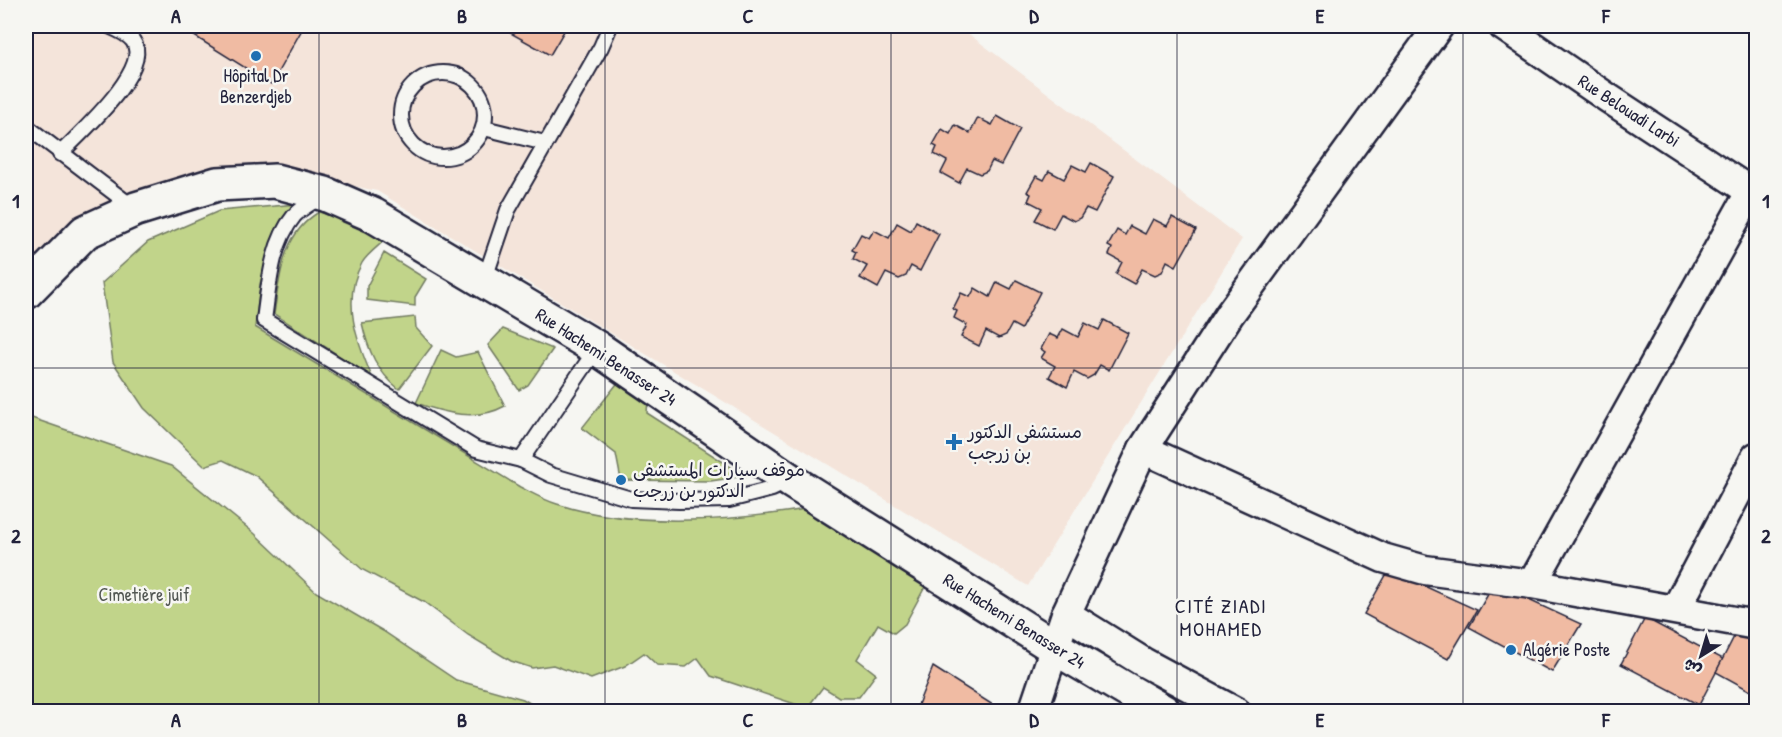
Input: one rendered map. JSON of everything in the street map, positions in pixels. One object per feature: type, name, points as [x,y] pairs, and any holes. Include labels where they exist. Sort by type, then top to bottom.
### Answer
[{"type":"main road","name":"Rue Hachemi Benasser 24","points":[[26,292],[86,232],[136,209],[217,184],[275,181],[325,194],[373,215],[597,348],[791,481],[1153,709]]},
{"type":"street","points":[[1034,711],[1066,614],[1143,449],[1228,315],[1439,26]]},
{"type":"street","name":"Rue Belouadi Larbi","points":[[1503,26],[1608,99],[1754,193]]},
{"type":"street","points":[[1532,584],[1754,193]]},
{"type":"street","points":[[1143,449],[1383,558],[1425,570],[1532,584],[1756,625]]},
{"type":"street","points":[[1676,609],[1756,457]]},
{"type":"street","points":[[1066,614],[1143,662],[1236,711]]},
{"type":"lane","points":[[60,154],[106,106],[133,69],[137,52],[132,40],[109,26]]},
{"type":"lane","points":[[484,281],[508,210],[601,47],[610,26]]},
{"type":"lane","points":[[438,73],[453,74],[466,79],[476,88],[483,100],[486,114],[484,128],[478,141],[455,156],[441,158],[428,155],[415,147],[402,124],[401,109],[405,96],[413,85],[425,77],[438,73]]},
{"type":"lane","points":[[26,126],[60,154],[136,209]]},
{"type":"lane","points":[[484,128],[545,144]]},
{"type":"lane","points":[[325,194],[295,215],[281,238],[271,275],[264,320],[476,448],[521,460],[551,475],[631,499],[729,500],[772,489],[791,481]]},
{"type":"lane","points":[[521,460],[597,348]]},
{"type":"shaded area","name":"مستشفى الدكتور بن زرجب","points":[[26,26],[958,26],[1242,239],[1028,586],[377,191],[268,168],[113,210],[26,298]]},
{"type":"green space","points":[[298,204],[275,234],[260,284],[255,327],[520,487],[552,502],[588,512],[655,520],[725,518],[824,506],[926,585],[905,624],[894,633],[878,624],[857,659],[876,674],[859,697],[839,697],[823,687],[807,708],[711,676],[698,658],[686,667],[657,665],[644,653],[625,666],[591,679],[553,665],[532,668],[511,661],[468,635],[424,602],[363,570],[256,476],[223,460],[204,466],[144,408],[113,362],[102,283],[148,242],[219,211]]},
{"type":"green space","points":[[319,212],[347,219],[388,237],[362,263],[353,292],[352,306],[357,335],[372,377],[274,314],[281,270],[290,244],[297,232]]},
{"type":"green space","points":[[384,253],[426,279],[415,297],[415,306],[367,300],[367,286]]},
{"type":"green space","points":[[415,317],[416,328],[432,346],[399,389],[374,360],[362,323]]},
{"type":"green space","points":[[503,329],[553,349],[528,385],[519,390],[488,345]]},
{"type":"green space","points":[[441,350],[456,357],[478,352],[505,406],[483,414],[472,415],[449,413],[416,403]]},
{"type":"green space","points":[[620,380],[648,398],[647,413],[745,476],[711,481],[621,480],[616,454],[582,428]]},
{"type":"green space","name":"Cimetière juif","points":[[26,416],[171,466],[254,533],[316,592],[383,631],[456,680],[523,699],[543,711],[26,711]]},
{"type":"building","name":"Hôpital Dr Benzerdjeb","points":[[181,26],[304,26],[271,84]]},
{"type":"building","points":[[498,26],[567,26],[550,55]]},
{"type":"building","points":[[997,116],[1020,129],[1001,165],[992,161],[987,171],[980,174],[967,168],[959,183],[941,173],[947,161],[934,154],[937,147],[933,145],[942,129],[950,134],[955,125],[970,133],[978,118],[992,125]]},
{"type":"building","points":[[1091,163],[1114,176],[1095,212],[1086,208],[1080,218],[1074,221],[1061,214],[1053,229],[1035,220],[1042,208],[1028,201],[1031,194],[1027,192],[1036,176],[1044,180],[1049,171],[1064,179],[1072,165],[1086,172]]},
{"type":"building","points":[[1172,217],[1196,230],[1176,266],[1167,261],[1162,272],[1155,275],[1142,269],[1134,284],[1116,274],[1122,262],[1109,255],[1112,248],[1108,246],[1117,230],[1125,235],[1130,226],[1145,234],[1153,219],[1167,226]]},
{"type":"building","points":[[916,221],[939,234],[920,271],[911,266],[906,276],[899,279],[886,273],[878,288],[860,278],[867,266],[853,259],[856,252],[852,250],[861,234],[869,238],[874,230],[889,238],[897,223],[911,231]]},
{"type":"building","points":[[1016,280],[1040,292],[1021,329],[1012,324],[1006,335],[999,338],[986,331],[979,346],[961,337],[967,325],[954,318],[957,311],[953,309],[961,293],[970,297],[975,288],[990,297],[997,282],[1011,289]]},
{"type":"building","points":[[1104,320],[1128,333],[1109,370],[1100,365],[1094,375],[1087,379],[1074,372],[1067,387],[1049,377],[1055,366],[1041,358],[1045,352],[1041,349],[1049,334],[1058,338],[1063,329],[1078,337],[1085,323],[1099,330]]},
{"type":"building","points":[[1389,570],[1477,610],[1448,659],[1364,614]]},
{"type":"building","points":[[1494,584],[1581,624],[1552,672],[1469,627]]},
{"type":"building","points":[[1645,618],[1723,659],[1699,705],[1621,664]]},
{"type":"building","points":[[1740,625],[1756,633],[1756,694],[1716,672]]},
{"type":"building","points":[[933,667],[1004,712],[915,712]]},
{"type":"place","name":"Hôpital Dr Benzerdjeb","points":[[256,56]]},
{"type":"place","name":"مستشفى الدكتور بن زرجب","points":[[954,442]]},
{"type":"place","name":"موقف سيارات المستشفى الدكتور بن زرجب","points":[[621,480]]},
{"type":"place","name":"Algérie Poste","points":[[1511,650]]},
{"type":"district","name":"CITÉ ZIADI MOHAMED","points":[[1221,618]]}]
